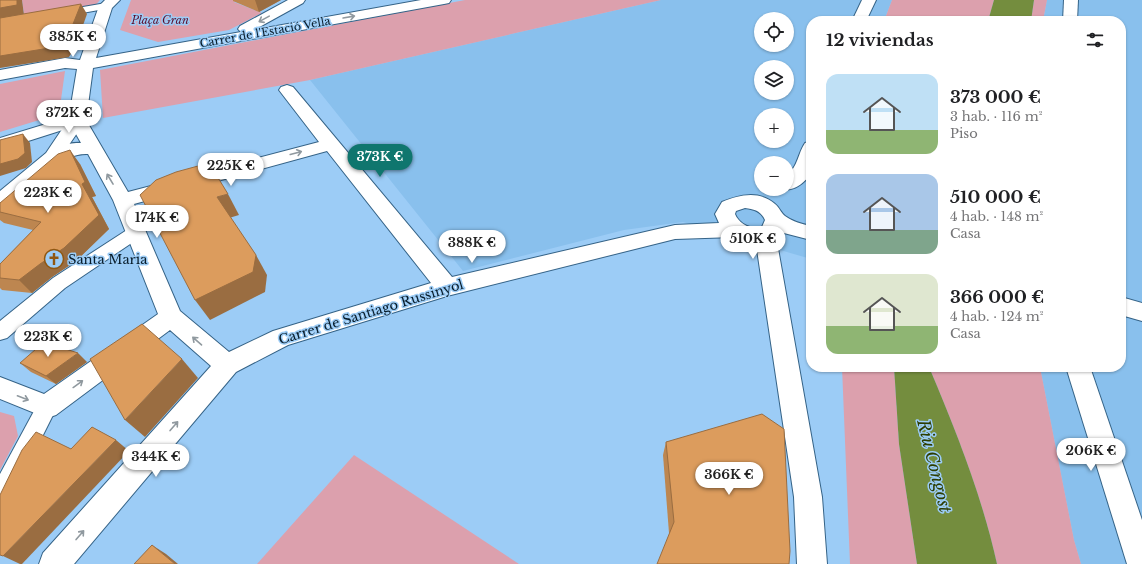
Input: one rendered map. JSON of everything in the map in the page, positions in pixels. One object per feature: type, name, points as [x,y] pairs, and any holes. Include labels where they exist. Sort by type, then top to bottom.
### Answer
[{"type":"street","points":[[228,38],[298,0]]},
{"type":"street","name":"Carrer de l'Estació Vella","points":[[0,75],[65,63],[86,64],[444,0]]},
{"type":"street","points":[[861,16],[869,0]]},
{"type":"street","points":[[1070,0],[1070,16]]},
{"type":"street","points":[[52,15],[105,2]]},
{"type":"street","points":[[0,202],[52,157],[77,120],[86,64],[105,2]]},
{"type":"street","points":[[287,90],[448,287]]},
{"type":"street","points":[[0,144],[77,120]]},
{"type":"street","points":[[54,564],[227,365],[198,342],[171,317],[123,200],[92,149],[77,120]]},
{"type":"street","points":[[123,200],[332,144]]},
{"type":"street","points":[[52,157],[76,148],[92,149]]},
{"type":"street","points":[[794,179],[801,174],[806,160]]},
{"type":"street","points":[[761,204],[772,196]]},
{"type":"street","points":[[806,232],[770,227],[751,235],[735,230],[729,224],[725,216],[726,211],[729,206],[743,201],[761,204],[768,208],[770,227],[808,497],[812,564]]},
{"type":"street","name":"Carrer de Santiago Russinyol","points":[[227,365],[281,338],[448,287],[676,232],[735,230]]},
{"type":"street","points":[[0,332],[59,283],[136,232]]},
{"type":"street","points":[[1126,307],[1142,312]]},
{"type":"street","points":[[0,497],[47,407],[171,317]]},
{"type":"street","points":[[1080,372],[1142,564]]},
{"type":"street","points":[[0,388],[47,407]]},
{"type":"shaded area","points":[[661,0],[892,0],[886,16],[806,16],[806,258],[683,222],[624,230],[463,271],[310,80]]},
{"type":"shaded area","points":[[1047,0],[1142,0],[1142,564],[1081,564],[1074,540],[1041,372],[1126,372],[1126,16],[1044,16]]},
{"type":"green space","points":[[22,0],[100,0],[92,9],[25,21]]},
{"type":"green space","name":"Plaça Gran","points":[[131,0],[236,0],[234,2],[262,13],[229,30],[158,42],[120,30]]},
{"type":"green space","points":[[465,0],[661,0],[310,80],[103,118],[100,70]]},
{"type":"green space","points":[[892,0],[994,0],[989,16],[886,16]]},
{"type":"green space","points":[[1034,0],[1047,0],[1044,16],[1032,16]]},
{"type":"green space","points":[[65,71],[59,114],[0,132],[0,84]]},
{"type":"green space","points":[[842,372],[894,372],[899,444],[917,564],[850,564]]},
{"type":"green space","points":[[931,372],[1041,372],[1074,540],[1081,564],[997,564],[984,514],[968,464]]},
{"type":"green space","points":[[0,412],[14,416],[18,436],[0,470]]},
{"type":"green space","points":[[354,455],[519,564],[257,564]]},
{"type":"water","points":[[994,0],[1034,0],[1032,16],[989,16]]},
{"type":"water","name":"Riu Congost","points":[[894,372],[931,372],[968,464],[984,514],[997,564],[917,564],[899,444]]},
{"type":"building","points":[[0,0],[17,0],[17,5],[0,8]]},
{"type":"building","points":[[81,4],[69,34],[62,46],[0,56],[0,18]]},
{"type":"building","points":[[23,134],[25,153],[18,159],[0,164],[0,140]]},
{"type":"building","points":[[70,150],[85,182],[82,184],[99,215],[64,248],[19,280],[0,278],[0,264],[41,222],[0,212],[0,203],[58,154]]},
{"type":"building","points":[[209,163],[228,194],[217,197],[256,255],[253,272],[195,300],[140,195],[156,180],[176,172]]},
{"type":"building","points":[[142,324],[182,359],[125,420],[90,359]]},
{"type":"building","points":[[44,342],[78,353],[46,376],[20,363]]},
{"type":"building","points":[[762,414],[784,429],[790,551],[789,564],[657,564],[674,522],[666,442]]},
{"type":"building","points":[[92,427],[116,440],[3,556],[0,555],[0,495],[22,450],[36,432],[71,449]]},
{"type":"building","points":[[152,545],[175,564],[134,564]]},
{"type":"place","name":"Santa Maria","points":[[54,259]]}]
